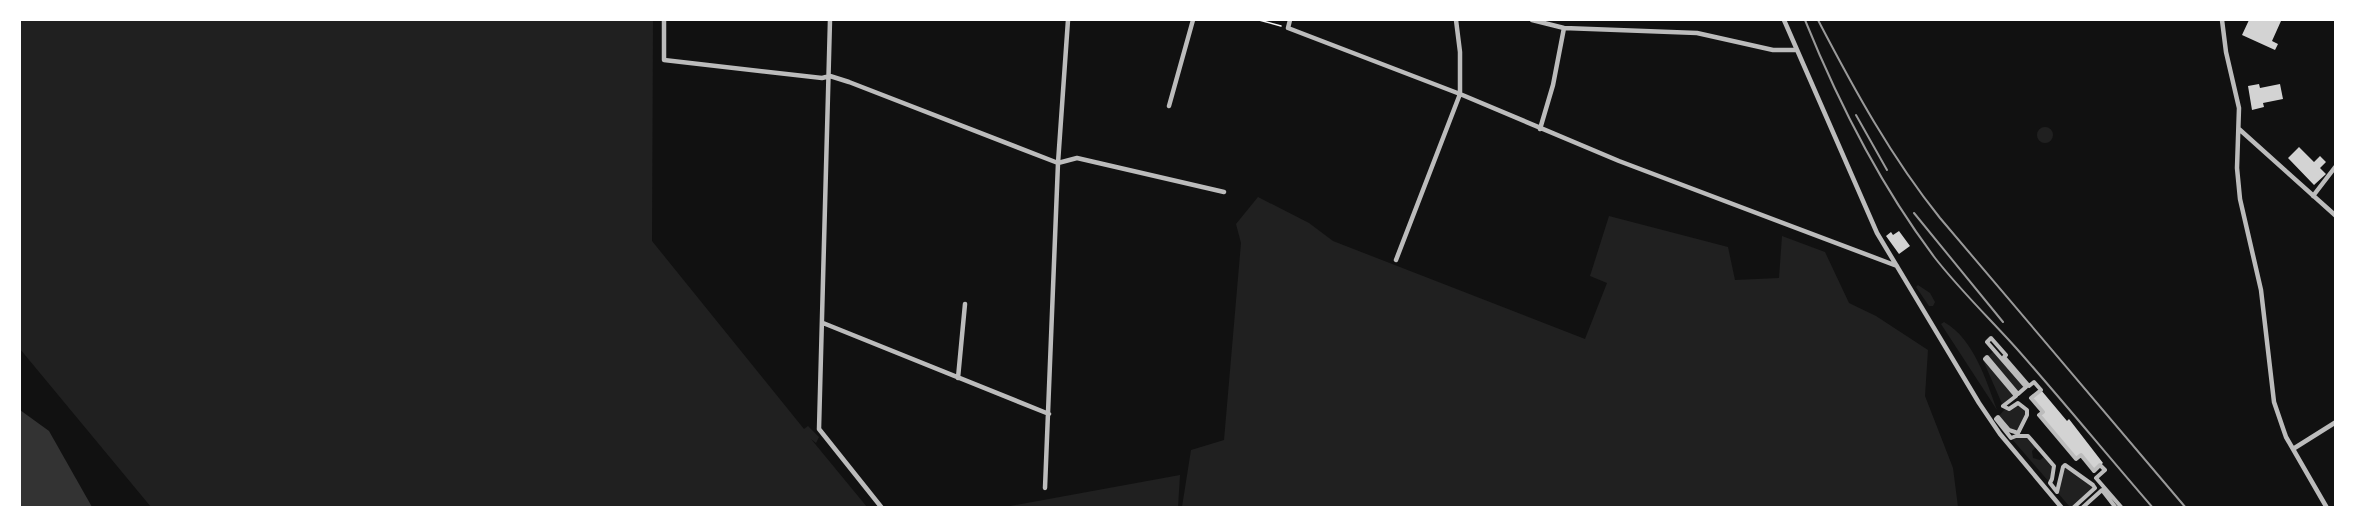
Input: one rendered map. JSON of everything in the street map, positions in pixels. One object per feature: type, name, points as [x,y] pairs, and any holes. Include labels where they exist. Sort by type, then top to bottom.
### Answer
[{"type":"street","points":[[664,20],[664,60],[822,78],[830,76],[1058,163],[1077,158],[1224,192]]},
{"type":"street","points":[[830,20],[819,429],[882,507]]},
{"type":"street","points":[[1045,488],[1058,163],[1068,20]]},
{"type":"street","points":[[1169,106],[1173,85],[1190,37],[1192,20]]},
{"type":"street","points":[[1290,20],[1288,28],[1460,94],[1618,161],[1897,266]]},
{"type":"street","points":[[1396,260],[1460,94],[1460,52],[1456,20]]},
{"type":"street","points":[[1532,20],[1564,28],[1697,33],[1773,50],[1796,50]]},
{"type":"street","points":[[1784,20],[1877,233],[2000,434],[2062,507]]},
{"type":"street","points":[[2222,20],[2238,108],[2237,168],[2240,199],[2260,290],[2274,402],[2286,437],[2327,507]]},
{"type":"street","points":[[1540,129],[1554,84],[1564,28]]},
{"type":"street","points":[[2239,129],[2336,216]]},
{"type":"street","points":[[2313,196],[2336,166]]},
{"type":"street","points":[[958,378],[965,304]]},
{"type":"street","points":[[823,323],[1049,414]]},
{"type":"street","points":[[2073,507],[2095,488],[2093,485],[2065,465],[2058,492],[2050,483],[2054,466],[2028,436],[2011,438],[1996,419],[1998,417],[2009,430],[2018,433],[2026,410],[2018,403],[2005,409],[2003,406],[2016,396],[1985,359],[1987,357],[2018,394],[2026,387],[1987,342],[1991,338],[2029,386],[2034,382],[2041,390],[2031,398],[2043,412],[2039,415],[2076,459],[2081,455],[2094,471],[2100,465],[2105,470],[2096,478],[2122,507]]},
{"type":"street","points":[[2294,449],[2336,422]]},
{"type":"street","points":[[2082,507],[2102,490],[2116,507]]},
{"type":"path","points":[[1259,20],[1288,28]]},
{"type":"shaded area","points":[[20,20],[653,20],[652,241],[804,429],[808,426],[819,437],[816,443],[811,439],[867,507],[151,507],[20,349]]},
{"type":"shaded area","points":[[2045,127],[2051,129],[2053,135],[2051,141],[2045,143],[2039,141],[2037,135],[2039,129]]},
{"type":"shaded area","points":[[1258,197],[1309,223],[1333,241],[1585,339],[1607,283],[1590,276],[1609,216],[1728,247],[1735,280],[1779,278],[1782,236],[1825,252],[1849,303],[1876,316],[1928,350],[1925,396],[1953,468],[1958,507],[1182,507],[1191,450],[1224,440],[1241,243],[1236,224]]},
{"type":"shaded area","points":[[1918,285],[1930,293],[1935,302],[1933,306],[1929,306],[1916,287]]},
{"type":"shaded area","points":[[1944,322],[1954,329],[1971,349],[1997,410],[1941,324]]},
{"type":"shaded area","points":[[1995,350],[2026,387],[2018,394],[1987,357]]},
{"type":"shaded area","points":[[1985,359],[2016,396],[2003,406],[1983,360]]},
{"type":"shaded area","points":[[2016,403],[2027,410],[2027,415],[2018,433],[2009,430],[1998,417],[2005,409],[2009,409]]},
{"type":"shaded area","points":[[20,410],[49,431],[92,507],[20,507]]},
{"type":"shaded area","points":[[2028,436],[2037,446],[2032,451],[2033,458],[2040,460],[2045,456],[2054,466],[2050,483],[2011,438]]},
{"type":"shaded area","points":[[2065,465],[2095,488],[2073,507],[2070,507],[2057,492]]},
{"type":"shaded area","points":[[1180,475],[1178,507],[1005,507]]},
{"type":"building","points":[[2249,20],[2281,21],[2272,41],[2278,44],[2275,50],[2242,35]]},
{"type":"building","points":[[2259,84],[2260,88],[2280,84],[2283,99],[2263,103],[2264,107],[2252,110],[2248,86]]},
{"type":"building","points":[[2299,147],[2314,162],[2320,156],[2326,162],[2320,168],[2326,174],[2314,185],[2288,158]]},
{"type":"building","points":[[1899,231],[1910,246],[1899,254],[1886,236],[1891,232],[1893,235]]},
{"type":"building","points":[[2041,390],[2067,421],[2069,419],[2103,463],[2094,471],[2081,455],[2076,459],[2039,415],[2043,412],[2031,398]]},
{"type":"railway","points":[[1805,20],[1862,143],[1915,230],[1945,270],[2007,338],[2153,508]]},
{"type":"railway","points":[[1818,20],[1874,122],[1922,195],[2186,508]]},
{"type":"railway","points":[[1856,115],[1887,170]]},
{"type":"railway","points":[[1914,213],[2003,322]]}]
